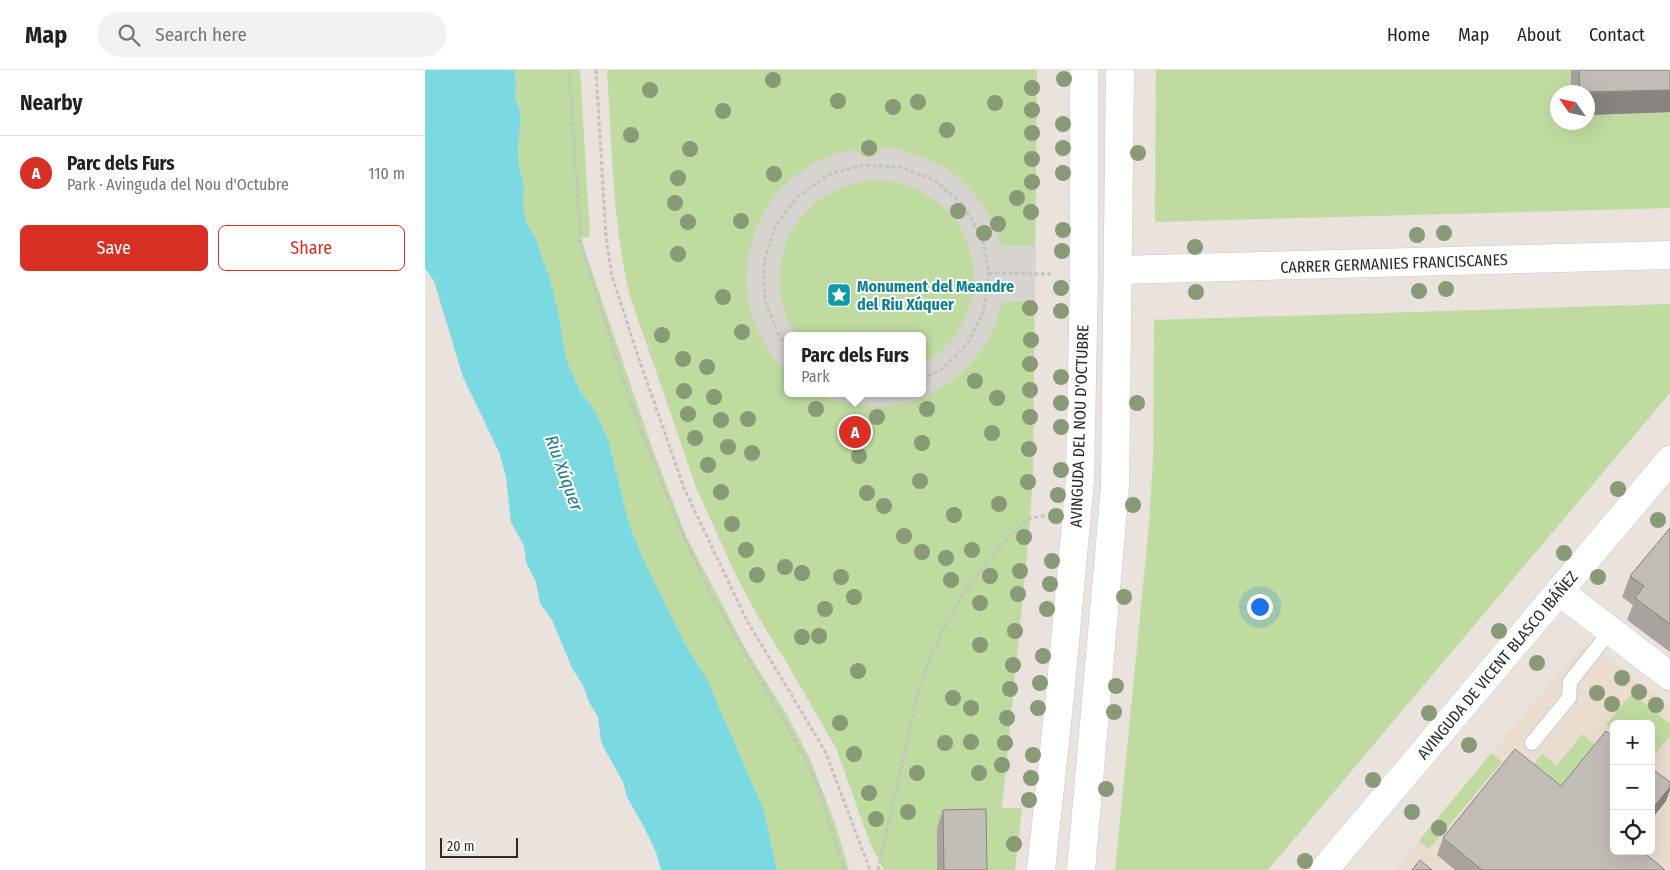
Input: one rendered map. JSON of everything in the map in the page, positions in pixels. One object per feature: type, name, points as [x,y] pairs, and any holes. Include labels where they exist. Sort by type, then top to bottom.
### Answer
[{"type":"street","name":"AVINGUDA DEL NOU D'OCTUBRE","points":[[1041,870],[1080,480],[1084,276],[1084,70]]},
{"type":"street","points":[[1081,870],[1115,487],[1120,70]]},
{"type":"street","name":"CARRER GERMANIES FRANCISCANES","points":[[1118,270],[1670,255]]},
{"type":"street","name":"AVINGUDA DE VICENT BLASCO IBÁÑEZ","points":[[1324,870],[1670,460]]},
{"type":"street","points":[[1560,592],[1670,676]]},
{"type":"lane","points":[[1532,743],[1569,698],[1570,682],[1611,630]]},
{"type":"path","points":[[569,70],[581,244],[620,370],[642,432],[684,537],[708,588],[807,761],[820,791],[844,870]]},
{"type":"path","points":[[596,70],[606,238],[612,276],[637,353],[685,488],[747,619],[825,751],[870,870]]},
{"type":"path","points":[[784,342],[778,334],[765,300],[764,262],[775,227],[797,197],[828,175],[863,165],[901,167],[935,180],[963,204],[982,237],[989,273],[984,310],[967,344],[941,370],[926,378]]},
{"type":"path","points":[[989,273],[1051,274]]},
{"type":"path","points":[[878,870],[919,688],[930,657],[944,628],[983,566],[1007,539],[1030,518],[1045,516]]},
{"type":"shaded area","points":[[880,148],[899,149],[926,158],[952,172],[973,192],[990,216],[1002,246],[1036,246],[1035,301],[1002,302],[995,325],[984,347],[968,367],[949,383],[926,396],[926,362],[937,355],[955,337],[967,314],[974,290],[973,265],[967,240],[954,218],[936,201],[914,188],[890,181],[865,181],[841,188],[818,200],[799,219],[786,241],[780,266],[780,292],[786,317],[795,332],[784,332],[784,369],[771,355],[759,333],[750,310],[746,285],[748,256],[756,228],[770,202],[789,180],[813,163],[841,152],[857,150],[861,156],[869,158],[876,155]]},
{"type":"shaded area","points":[[826,397],[924,397],[904,404],[879,407],[854,405]]},
{"type":"shaded area","points":[[1586,641],[1670,707],[1670,870],[1394,870]]},
{"type":"green space","points":[[515,70],[580,70],[590,237],[582,238],[583,245],[653,450],[686,536],[748,653],[787,715],[810,759],[836,826],[849,870],[777,870],[764,811],[708,681],[684,642],[646,565],[629,524],[608,439],[595,411],[579,389],[566,358],[550,279],[536,239],[527,224],[523,207],[524,186],[519,167],[518,146],[521,120],[520,110],[515,98]]},
{"type":"green space","points":[[607,70],[1037,70],[1033,473],[1030,524],[1002,808],[1022,808],[1015,870],[884,870],[870,843],[836,748],[757,615],[735,573],[697,490],[630,296],[616,212]]},
{"type":"green space","points":[[1156,70],[1670,70],[1670,208],[1155,222]]},
{"type":"green space","points":[[1670,304],[1670,393],[1268,870],[1115,870],[1149,525],[1153,459],[1154,320]]},
{"type":"green space","points":[[1632,693],[1670,724],[1670,736],[1655,755],[1655,720],[1610,720]]},
{"type":"green space","points":[[1610,720],[1610,728],[1606,725]]},
{"type":"green space","points":[[1582,734],[1599,748],[1586,813],[1531,767],[1542,754],[1557,766]]},
{"type":"green space","points":[[1491,753],[1502,762],[1429,849],[1419,841]]},
{"type":"water","name":"Riu Xúquer","points":[[425,70],[515,70],[515,98],[520,110],[521,120],[518,147],[519,167],[524,186],[523,207],[527,224],[536,239],[550,279],[566,358],[579,389],[595,411],[608,439],[629,524],[646,565],[684,642],[708,681],[764,811],[777,870],[661,870],[656,852],[627,797],[623,782],[601,741],[598,717],[589,702],[583,685],[572,668],[552,620],[540,603],[536,582],[526,562],[524,546],[511,522],[506,477],[499,452],[463,377],[434,281],[425,268]]},
{"type":"building","points":[[1579,70],[1670,70],[1670,90],[1595,92],[1595,85],[1580,85]]},
{"type":"building","points":[[1670,528],[1670,624],[1635,598],[1644,586],[1630,576]]},
{"type":"building","points":[[1606,731],[1610,734],[1610,855],[1647,855],[1665,870],[1482,870],[1443,838],[1515,749],[1561,786]]},
{"type":"building","points":[[1655,771],[1670,782],[1670,787],[1655,805]]},
{"type":"building","points":[[986,809],[987,870],[944,870],[943,810]]},
{"type":"building","points":[[1420,860],[1432,870],[1412,870]]},
{"type":"place","name":"Monument del Meandre del Riu Xúquer","points":[[839,295]]},
{"type":"place","name":"Parc dels Furs","points":[[855,432]]}]
